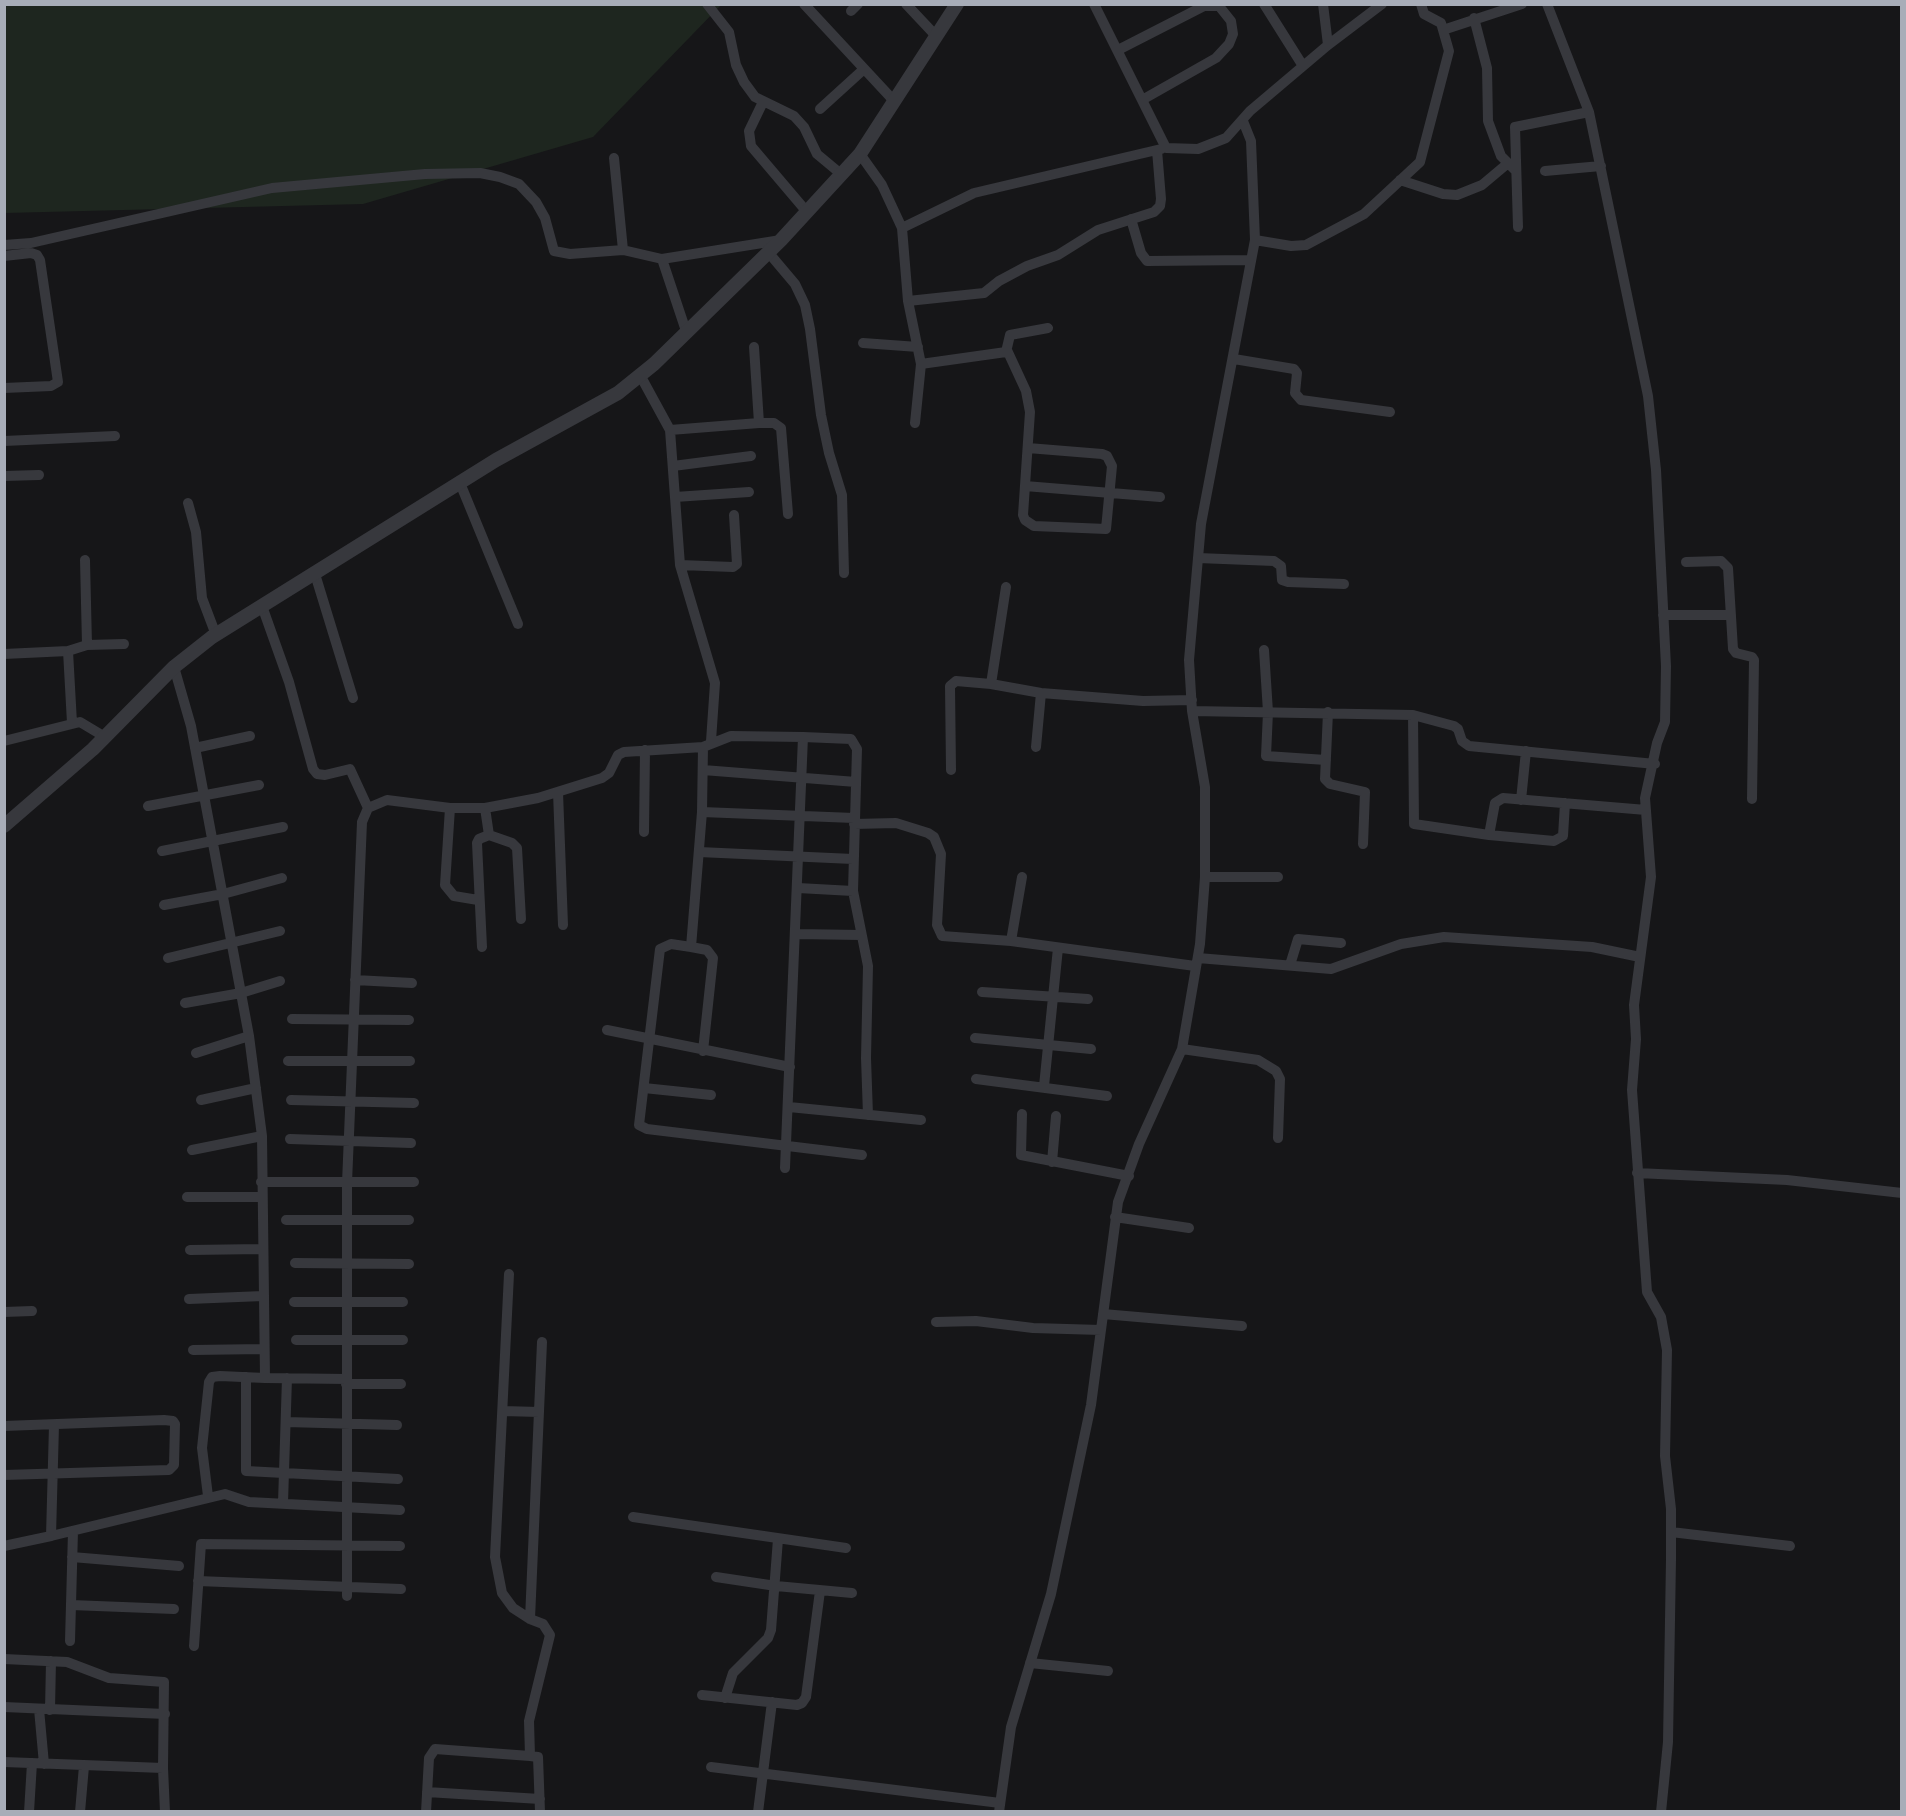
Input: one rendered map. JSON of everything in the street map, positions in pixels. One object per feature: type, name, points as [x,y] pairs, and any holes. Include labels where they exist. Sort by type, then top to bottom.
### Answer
[{"type":"street","points":[[707,4],[729,32],[736,65],[744,82],[763,102],[794,116],[804,127],[817,154],[841,174]]},
{"type":"street","points":[[804,4],[895,102]]},
{"type":"street","points":[[906,4],[937,37]]},
{"type":"street","points":[[4,826],[105,736],[174,668],[216,635],[496,460],[618,393],[640,375],[781,240],[860,154],[957,4]]},
{"type":"street","points":[[1264,4],[1303,66]]},
{"type":"street","points":[[1323,4],[1328,45]]},
{"type":"street","points":[[902,228],[951,202],[974,193],[1162,149],[1198,149],[1226,138],[1250,111],[1328,45],[1382,4]]},
{"type":"street","points":[[1255,240],[1291,246],[1305,245],[1364,214],[1419,162],[1424,154],[1432,109],[1448,58],[1441,23],[1424,14],[1421,4]]},
{"type":"street","points":[[1443,30],[1522,4]]},
{"type":"street","points":[[1548,4],[1589,112],[1648,396],[1656,470],[1663,615],[1665,722],[1657,743],[1655,764],[1646,798],[1651,877],[1634,1005],[1636,1038],[1632,1090],[1636,1173],[1647,1262],[1647,1292],[1661,1317],[1667,1350],[1665,1456],[1671,1532],[1668,1742],[1661,1812]]},
{"type":"street","points":[[908,301],[984,293],[1027,266],[1058,255],[1098,230],[1154,212],[1160,206],[1162,149],[1142,100],[1095,5]]},
{"type":"street","points":[[1118,50],[1204,6],[1219,6],[1231,21],[1233,34],[1229,44],[1216,58],[1142,100]]},
{"type":"street","points":[[1474,18],[1487,68],[1488,121],[1501,156],[1511,168]]},
{"type":"street","points":[[820,109],[864,69]]},
{"type":"street","points":[[763,102],[749,131],[751,146],[807,212]]},
{"type":"street","points":[[1518,227],[1511,168],[1514,134],[1518,125],[1589,112]]},
{"type":"street","points":[[711,1767],[1000,1807],[1011,1727],[1051,1594],[1091,1405],[1115,1217],[1139,1144],[1182,1049],[1197,962],[1205,877],[1205,787],[1192,706],[1189,660],[1201,524],[1255,240],[1251,141],[1243,121]]},
{"type":"street","points":[[860,154],[882,185],[902,228],[908,301],[921,364],[915,423]]},
{"type":"street","points":[[614,158],[623,250]]},
{"type":"street","points":[[1545,171],[1601,166]]},
{"type":"street","points":[[1400,180],[1443,194],[1457,195],[1482,185],[1511,168]]},
{"type":"street","points":[[4,245],[31,243],[272,188],[425,174],[480,173],[519,184],[531,196],[545,218],[554,251],[570,254],[623,250],[662,259],[781,240]]},
{"type":"street","points":[[1131,219],[1141,254],[1153,263],[1251,260]]},
{"type":"street","points":[[768,252],[795,284],[805,305],[821,415],[829,453],[842,495],[844,573]]},
{"type":"street","points":[[4,256],[31,253],[37,255],[40,260],[58,382],[51,386],[4,388]]},
{"type":"street","points":[[662,259],[686,331]]},
{"type":"street","points":[[1028,448],[1102,454],[1112,466],[1106,529],[1034,526],[1028,524],[1023,515],[1028,448],[1028,400],[1007,350],[1007,340],[1010,335],[1048,328]]},
{"type":"street","points":[[863,342],[918,347]]},
{"type":"street","points":[[754,347],[759,423]]},
{"type":"street","points":[[921,364],[1007,350]]},
{"type":"street","points":[[1234,359],[1294,369],[1297,373],[1295,393],[1301,400],[1390,412]]},
{"type":"street","points":[[640,375],[670,430],[680,565],[715,683],[703,770],[702,812],[691,947]]},
{"type":"street","points":[[670,430],[774,423],[781,428],[788,514]]},
{"type":"street","points":[[4,441],[114,436]]},
{"type":"street","points":[[674,466],[751,456]]},
{"type":"street","points":[[4,476],[39,475]]},
{"type":"street","points":[[460,483],[518,624]]},
{"type":"street","points":[[1025,486],[1160,497]]},
{"type":"street","points":[[675,497],[748,492]]},
{"type":"street","points":[[188,502],[196,532],[202,598],[216,635]]},
{"type":"street","points":[[680,565],[733,567],[737,564],[734,515]]},
{"type":"street","points":[[1198,558],[1274,561],[1281,566],[1281,580],[1344,584]]},
{"type":"street","points":[[85,561],[87,645]]},
{"type":"street","points":[[1686,562],[1721,561],[1727,565],[1733,649],[1736,653],[1752,657],[1754,660],[1752,799]]},
{"type":"street","points":[[315,574],[353,698]]},
{"type":"street","points":[[991,684],[1006,587]]},
{"type":"street","points":[[262,606],[289,682],[313,769],[317,774],[325,775],[350,769],[368,808]]},
{"type":"street","points":[[1663,615],[1731,615]]},
{"type":"street","points":[[4,654],[68,651],[87,645],[124,644]]},
{"type":"street","points":[[1264,650],[1268,712],[1266,756],[1326,760]]},
{"type":"street","points":[[68,651],[72,723]]},
{"type":"street","points":[[174,668],[195,748],[214,841],[249,1036],[256,1088],[262,1136],[265,1378]]},
{"type":"street","points":[[951,770],[951,686],[959,680],[1041,693],[1268,712],[1413,715],[1454,726],[1458,729],[1462,741],[1469,746],[1655,764]]},
{"type":"street","points":[[1036,747],[1041,693]]},
{"type":"street","points":[[1328,712],[1327,782],[1365,792],[1363,844]]},
{"type":"street","points":[[1413,715],[1414,824],[1489,836],[1560,839],[1563,836],[1565,803]]},
{"type":"street","points":[[4,741],[72,723],[88,724],[105,736]]},
{"type":"street","points":[[195,748],[250,736]]},
{"type":"street","points":[[347,1591],[346,1183],[362,822],[368,808],[387,800],[450,808],[485,808],[558,792],[606,777],[618,755],[707,744],[731,736],[803,737],[855,741],[857,749],[853,891],[869,978],[866,1058],[868,1115]]},
{"type":"street","points":[[785,1168],[803,737]]},
{"type":"street","points":[[644,832],[645,750]]},
{"type":"street","points":[[1521,800],[1526,751]]},
{"type":"street","points":[[703,770],[856,782]]},
{"type":"street","points":[[148,806],[260,785]]},
{"type":"street","points":[[558,792],[563,925]]},
{"type":"street","points":[[1489,836],[1497,800],[1646,810]]},
{"type":"street","points":[[450,808],[445,885],[454,896],[478,900]]},
{"type":"street","points":[[485,808],[489,836]]},
{"type":"street","points":[[702,812],[896,823],[928,833],[939,844],[942,854],[937,925],[942,936],[1011,941],[1197,962],[1341,967],[1401,944],[1444,937],[1592,947],[1640,957]]},
{"type":"street","points":[[162,851],[283,827]]},
{"type":"street","points":[[482,947],[478,900],[477,843],[479,839],[489,836],[512,843],[517,848],[521,919]]},
{"type":"street","points":[[699,852],[853,859]]},
{"type":"street","points":[[1205,877],[1278,878]]},
{"type":"street","points":[[164,905],[223,894],[282,878]]},
{"type":"street","points":[[1011,941],[1023,878]]},
{"type":"street","points":[[798,888],[853,891]]},
{"type":"street","points":[[168,958],[280,931]]},
{"type":"street","points":[[796,934],[861,935]]},
{"type":"street","points":[[1290,965],[1298,939],[1341,943]]},
{"type":"street","points":[[703,1051],[713,958],[707,950],[671,944],[660,949],[639,1125],[647,1129],[862,1155]]},
{"type":"street","points":[[1044,1086],[1058,948]]},
{"type":"street","points":[[355,980],[412,983]]},
{"type":"street","points":[[186,1003],[241,993],[280,981]]},
{"type":"street","points":[[982,992],[1088,999]]},
{"type":"street","points":[[292,1018],[409,1020]]},
{"type":"street","points":[[608,1030],[790,1067]]},
{"type":"street","points":[[196,1053],[249,1036]]},
{"type":"street","points":[[975,1038],[1091,1049]]},
{"type":"street","points":[[1182,1049],[1258,1060],[1276,1071],[1280,1079],[1278,1138]]},
{"type":"street","points":[[288,1061],[410,1061]]},
{"type":"street","points":[[976,1079],[1044,1086],[1107,1096]]},
{"type":"street","points":[[201,1100],[256,1088]]},
{"type":"street","points":[[644,1088],[711,1095]]},
{"type":"street","points":[[291,1100],[414,1103]]},
{"type":"street","points":[[789,1107],[921,1120]]},
{"type":"street","points":[[1022,1114],[1021,1155],[1129,1176]]},
{"type":"street","points":[[1052,1162],[1056,1116]]},
{"type":"street","points":[[192,1150],[262,1136]]},
{"type":"street","points":[[290,1139],[411,1143]]},
{"type":"street","points":[[1636,1173],[1786,1180],[1902,1193]]},
{"type":"street","points":[[261,1182],[414,1182]]},
{"type":"street","points":[[187,1197],[261,1197]]},
{"type":"street","points":[[1115,1217],[1189,1228]]},
{"type":"street","points":[[286,1220],[346,1222],[409,1220]]},
{"type":"street","points":[[190,1250],[262,1249]]},
{"type":"street","points":[[295,1263],[409,1264]]},
{"type":"street","points":[[509,1275],[495,1557],[502,1593],[513,1608],[543,1624],[550,1635],[529,1720],[530,1756]]},
{"type":"street","points":[[189,1299],[263,1296]]},
{"type":"street","points":[[294,1302],[403,1302]]},
{"type":"street","points":[[4,1312],[32,1311]]},
{"type":"street","points":[[1103,1314],[1242,1326]]},
{"type":"street","points":[[936,1322],[976,1321],[1033,1328],[1101,1330]]},
{"type":"street","points":[[296,1340],[403,1340]]},
{"type":"street","points":[[530,1619],[542,1342]]},
{"type":"street","points":[[193,1350],[264,1349]]},
{"type":"street","points":[[208,1497],[202,1448],[209,1382],[212,1377],[401,1384]]},
{"type":"street","points":[[246,1377],[246,1470],[249,1473],[398,1479]]},
{"type":"street","points":[[283,1503],[287,1378]]},
{"type":"street","points":[[503,1411],[539,1412]]},
{"type":"street","points":[[4,1426],[173,1421],[174,1465],[169,1470],[4,1475]]},
{"type":"street","points":[[286,1422],[397,1425]]},
{"type":"street","points":[[51,1536],[54,1425]]},
{"type":"street","points":[[4,1546],[225,1494],[249,1502],[400,1510]]},
{"type":"street","points":[[633,1517],[846,1548]]},
{"type":"street","points":[[70,1641],[73,1531]]},
{"type":"street","points":[[1671,1532],[1790,1546]]},
{"type":"street","points":[[725,1698],[733,1672],[768,1638],[771,1630],[778,1539]]},
{"type":"street","points":[[195,1646],[201,1547],[205,1542],[400,1546]]},
{"type":"street","points":[[72,1557],[179,1566]]},
{"type":"street","points":[[716,1577],[776,1586],[852,1593]]},
{"type":"street","points":[[198,1581],[347,1591],[401,1589]]},
{"type":"street","points":[[702,1695],[797,1705],[802,1703],[806,1697],[820,1591]]},
{"type":"street","points":[[71,1605],[174,1609]]},
{"type":"street","points":[[4,1659],[51,1661],[78,1665],[109,1678],[164,1682],[165,1812]]},
{"type":"street","points":[[44,1764],[45,1709],[51,1661]]},
{"type":"street","points":[[1030,1663],[1108,1671]]},
{"type":"street","points":[[761,1811],[762,1773],[772,1702]]},
{"type":"street","points":[[4,1707],[165,1714]]},
{"type":"street","points":[[426,1812],[429,1758],[435,1749],[538,1757],[540,1812]]},
{"type":"street","points":[[4,1762],[164,1768]]},
{"type":"street","points":[[28,1812],[32,1763]]},
{"type":"street","points":[[80,1812],[84,1766]]},
{"type":"street","points":[[427,1792],[540,1799]]},
{"type":"shaded area","points":[[4,5],[721,5],[593,137],[363,204],[5,213]]}]
